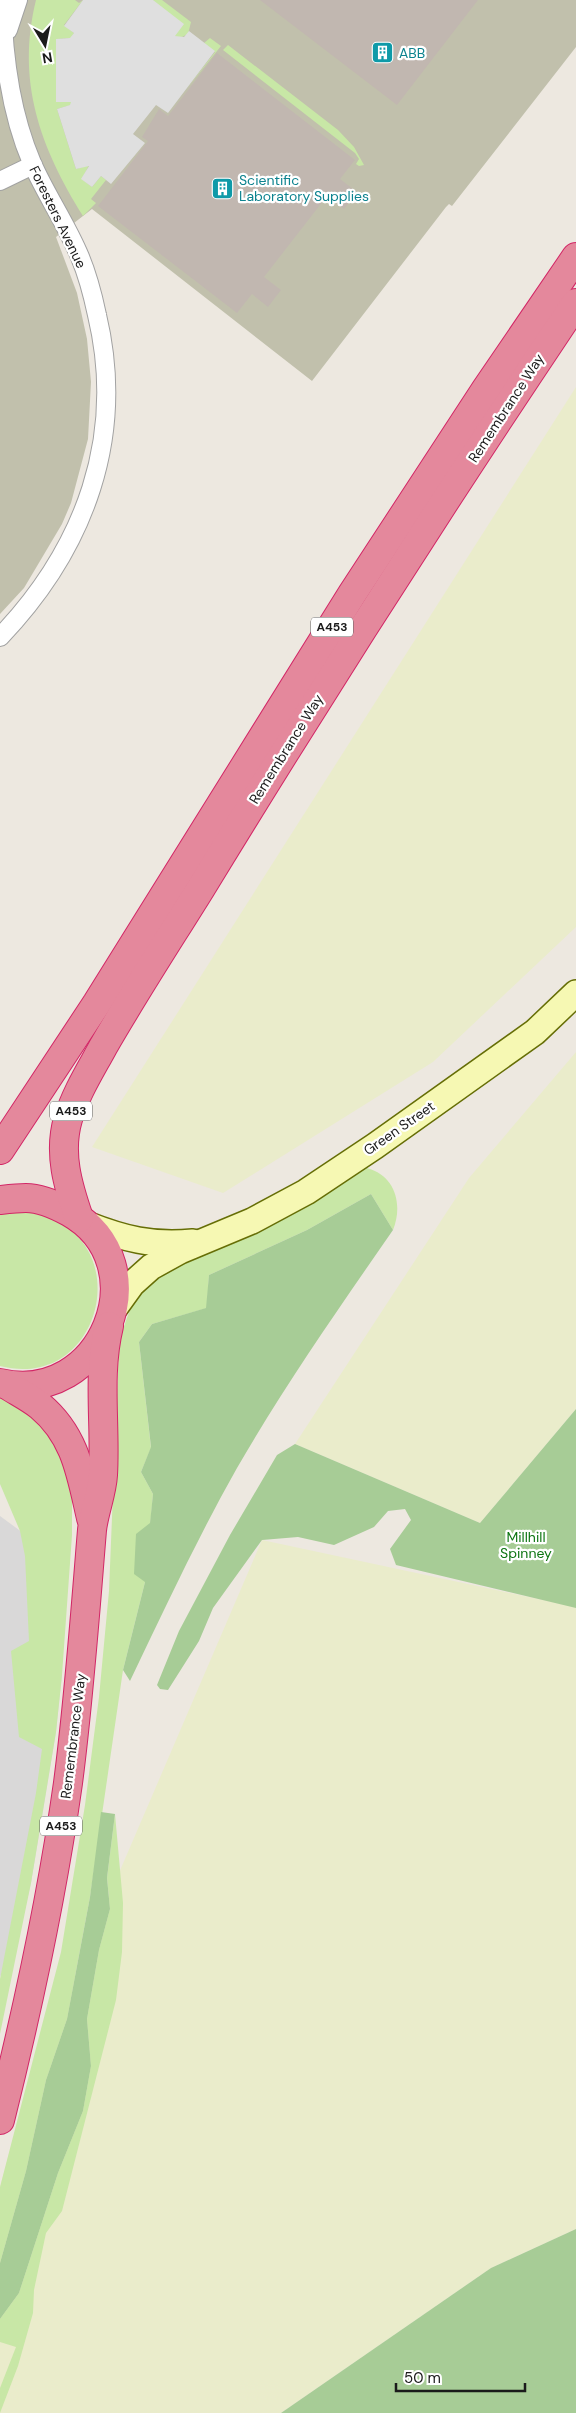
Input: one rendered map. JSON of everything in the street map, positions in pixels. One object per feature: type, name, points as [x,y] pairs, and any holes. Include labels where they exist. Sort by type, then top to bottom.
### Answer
[{"type":"highway","name":"Remembrance Way","points":[[0,1150],[102,995],[352,594],[486,389],[576,257]]},
{"type":"highway","name":"Remembrance Way","points":[[0,2120],[28,2008],[46,1917],[66,1793],[83,1652],[92,1527],[103,1476],[103,1350],[115,1291],[113,1272],[103,1246],[83,1221],[67,1184],[63,1146],[67,1123],[75,1098],[122,1013],[284,752],[576,302]]},
{"type":"highway","points":[[0,1200],[27,1198],[55,1204],[83,1221]]},
{"type":"highway","points":[[4,1384],[32,1386],[57,1379],[79,1366],[96,1348],[111,1318]]},
{"type":"highway","name":"Remembrance Way","points":[[4,1384],[39,1405],[57,1422],[70,1442],[80,1470],[92,1527]]},
{"type":"street","name":"Foresters Avenue","points":[[0,637],[28,606],[66,548],[95,480],[105,424],[106,399],[104,352],[91,290],[81,258],[33,165],[21,135],[12,95],[2,0]]},
{"type":"street","name":"Foresters Avenue","points":[[6,38],[18,0]]},
{"type":"street","points":[[0,181],[33,165]]},
{"type":"street","name":"Green Street","points":[[111,1318],[132,1284],[151,1267],[180,1251],[279,1207],[375,1146],[535,1032],[576,993]]},
{"type":"street","name":"Green Street","points":[[83,1221],[120,1237],[150,1243],[208,1240]]},
{"type":"shaded area","points":[[0,0],[576,0],[576,47],[452,206],[449,204],[446,207],[312,381],[92,209],[56,237],[77,293],[87,339],[91,382],[88,439],[71,503],[62,524],[24,588],[0,614]]},
{"type":"shaded area","points":[[83,0],[153,0],[184,24],[175,36],[184,37],[189,31],[215,51],[168,113],[156,105],[133,134],[145,143],[111,184],[101,176],[92,187],[81,179],[89,166],[76,169],[57,109],[70,105],[71,102],[56,102],[56,39],[70,38],[74,33],[64,26]]},
{"type":"shaded area","points":[[576,387],[576,927],[433,1062],[223,1193],[92,1147]]},
{"type":"shaded area","points":[[576,1052],[576,1409],[480,1523],[295,1444],[469,1178]]},
{"type":"shaded area","points":[[0,1516],[38,1544],[62,1675],[56,1732],[31,1883],[24,1913],[0,1977]]},
{"type":"shaded area","points":[[262,1540],[576,1607],[576,2229],[491,2268],[281,2413],[0,2413],[0,2187],[27,2087]]},
{"type":"green space","points":[[36,0],[75,0],[79,3],[83,0],[64,25],[74,33],[71,38],[57,39],[57,102],[71,102],[71,105],[57,109],[76,169],[89,165],[82,179],[92,187],[101,176],[106,180],[91,199],[96,203],[83,216],[55,165],[44,139],[36,112],[31,86],[29,58]]},
{"type":"green space","points":[[153,0],[162,0],[191,22],[188,34],[180,38],[175,36]]},
{"type":"green space","points":[[210,38],[221,46],[185,91],[215,52],[204,43]]},
{"type":"green space","points":[[228,45],[338,130],[354,147],[364,165],[359,166],[356,164],[359,159],[355,153],[223,50]]},
{"type":"green space","points":[[367,1168],[385,1178],[395,1193],[397,1211],[393,1230],[371,1194],[307,1230],[209,1275],[207,1308],[152,1324],[139,1342],[151,1448],[141,1472],[153,1494],[145,1582],[123,1670],[90,1897],[67,2019],[46,2080],[26,2171],[0,2263],[0,2187],[61,1952],[85,1805],[99,1697],[109,1591],[119,1346],[124,1325],[131,1308],[154,1275],[357,1169]]},
{"type":"green space","points":[[371,1194],[393,1230],[293,1377],[255,1437],[195,1547],[130,1681],[123,1670],[145,1582],[134,1574],[136,1534],[150,1523],[153,1494],[141,1472],[151,1447],[139,1342],[152,1324],[206,1308],[209,1275],[307,1230]]},
{"type":"green space","points":[[18,1211],[58,1222],[83,1243],[96,1272],[96,1303],[86,1332],[66,1355],[37,1368],[0,1366],[0,1214]]},
{"type":"green space","points":[[0,1398],[9,1400],[48,1429],[72,1485],[72,1535],[56,1732],[31,1883],[0,2034],[0,1979],[36,1793],[42,1749],[19,1737],[11,1651],[29,1641],[25,1556],[20,1531],[0,1484]]},
{"type":"green space","name":"Millhill Spinney","points":[[576,1409],[576,1608],[396,1565],[390,1549],[411,1520],[405,1509],[388,1511],[374,1527],[334,1545],[298,1537],[262,1540],[213,1608],[199,1641],[168,1690],[160,1689],[157,1685],[179,1631],[230,1535],[277,1455],[295,1444],[480,1523]]},
{"type":"green space","points":[[101,1812],[115,1814],[107,1878],[110,1909],[99,1950],[87,2019],[91,2066],[83,2111],[58,2173],[19,2293],[0,2319],[0,2263],[26,2171],[46,2080],[67,2019],[90,1897]]},
{"type":"green space","points":[[115,1814],[123,1903],[122,1952],[116,2000],[62,2211],[46,2233],[34,2290],[33,2313],[18,2366],[0,2413],[0,2388],[16,2347],[0,2342],[0,2319],[19,2293],[58,2173],[83,2111],[91,2066],[87,2019],[99,1950],[110,1909],[107,1878]]},
{"type":"green space","points":[[576,2229],[576,2413],[281,2413],[491,2268]]},
{"type":"building","name":"ABB","points":[[260,0],[478,0],[397,105]]},
{"type":"building","name":"Scientific Laboratory Supplies","points":[[217,53],[355,160],[340,179],[357,192],[344,209],[327,196],[264,277],[281,290],[268,307],[252,294],[237,313],[98,206],[148,141],[142,137],[159,109],[168,116]]},
{"type":"place","name":"ABB","points":[[383,53]]},
{"type":"place","name":"Scientific Laboratory Supplies","points":[[223,188]]}]
